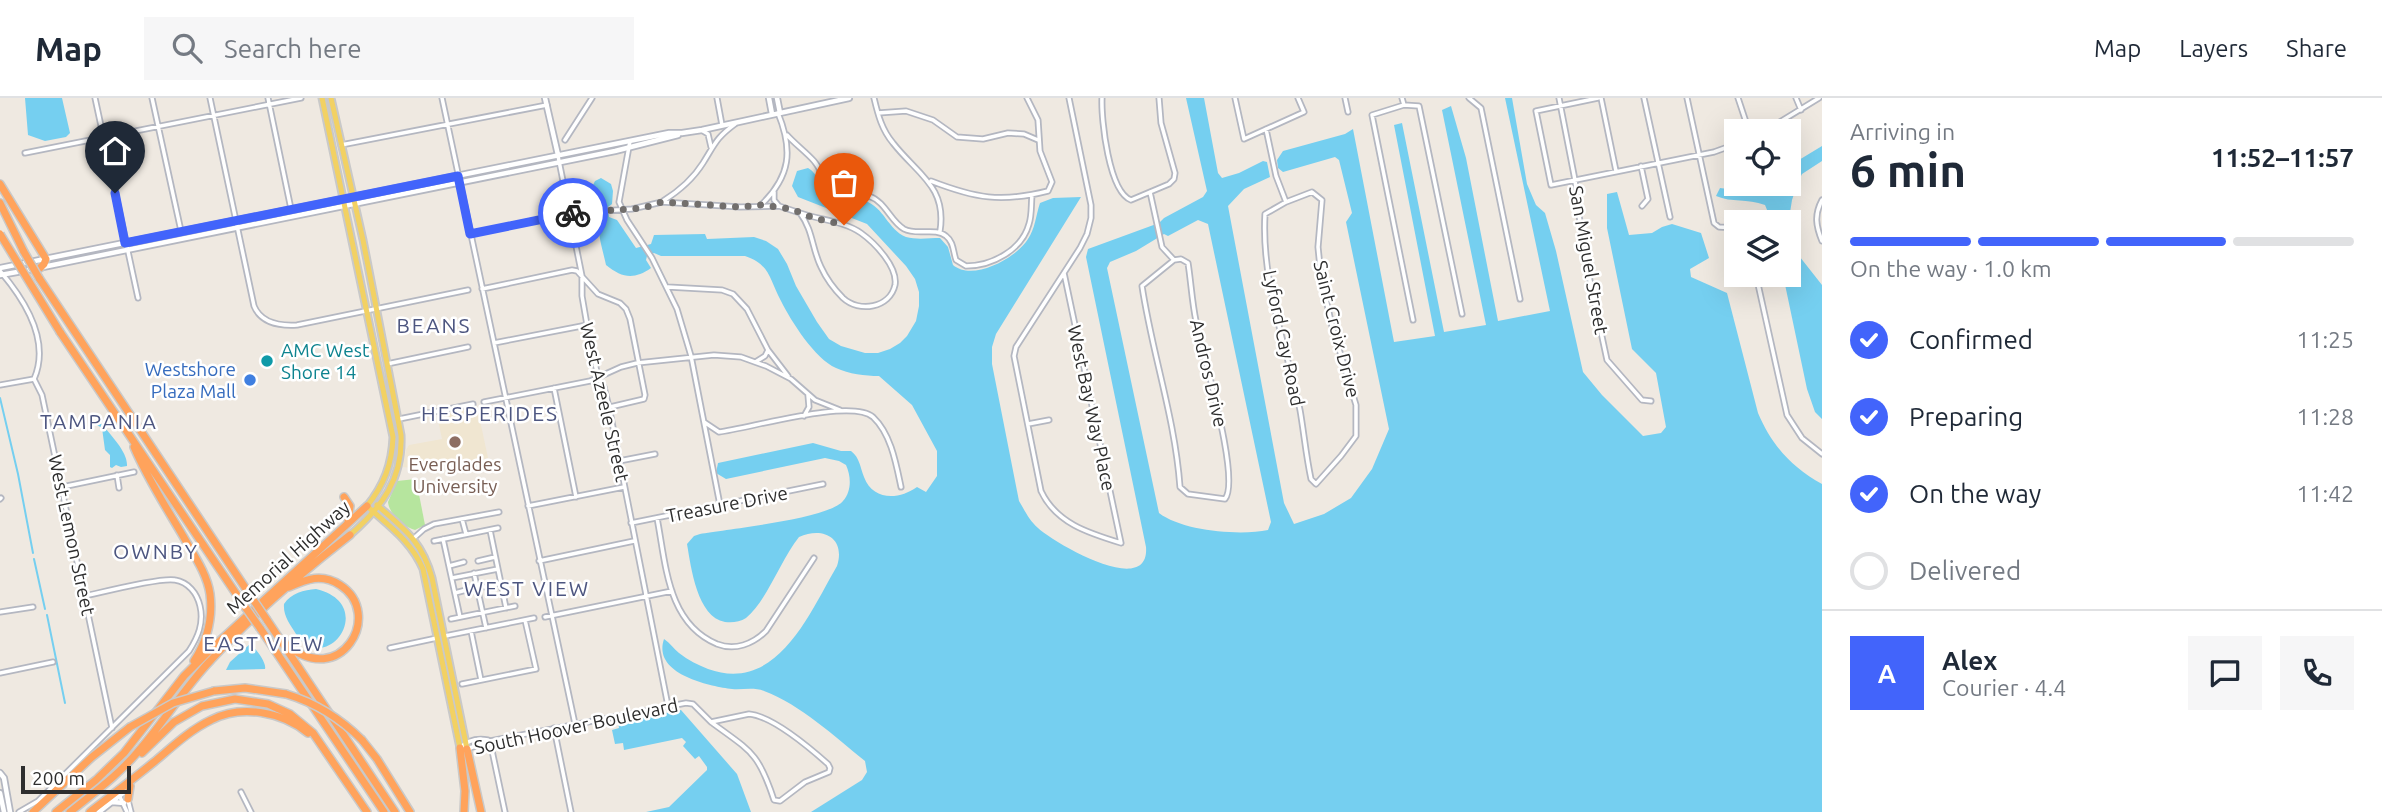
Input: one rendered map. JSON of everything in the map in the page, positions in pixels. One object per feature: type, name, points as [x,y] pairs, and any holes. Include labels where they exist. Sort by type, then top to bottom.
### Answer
[{"type":"highway","points":[[0,184],[46,259],[40,268]]},
{"type":"highway","points":[[0,203],[39,278],[395,812]]},
{"type":"highway","points":[[0,233],[60,332],[384,812]]},
{"type":"highway","points":[[122,424],[143,468],[208,585],[211,600],[210,623],[197,657],[184,676]]},
{"type":"highway","points":[[344,497],[350,506],[348,523]]},
{"type":"highway","name":"Memorial Highway","points":[[56,812],[117,760],[184,676],[245,616],[370,504]]},
{"type":"highway","name":"Memorial Highway","points":[[70,812],[123,768],[210,660],[309,566],[349,535]]},
{"type":"highway","points":[[269,623],[291,648],[312,659],[326,659],[338,654],[355,636],[357,607],[342,586],[327,579],[312,578],[285,589]]},
{"type":"highway","points":[[33,812],[130,727],[173,703],[214,691],[245,688],[286,694],[330,713],[362,740],[410,812]]},
{"type":"highway","points":[[123,768],[183,715],[202,706],[226,700],[251,700],[283,710],[303,723],[367,812]]},
{"type":"highway","points":[[123,798],[130,786],[208,725],[244,712]]},
{"type":"highway","points":[[94,811],[201,725],[214,718],[260,712],[283,718],[319,742]]},
{"type":"highway","points":[[464,812],[465,746]]},
{"type":"highway","points":[[465,746],[481,812]]},
{"type":"main road","points":[[322,98],[388,408],[395,476]]},
{"type":"main road","name":"Memorial Highway","points":[[331,98],[377,309],[399,419],[401,447],[395,476],[379,507],[349,535]]},
{"type":"main road","points":[[379,366],[387,364]]},
{"type":"main road","points":[[388,408],[399,419]]},
{"type":"main road","points":[[370,504],[386,478],[392,454]]},
{"type":"main road","points":[[370,504],[379,507],[414,538],[429,566],[465,746]]},
{"type":"main road","points":[[370,504],[374,513],[405,540],[419,561],[465,746]]},
{"type":"main road","points":[[437,638],[445,636]]},
{"type":"street","points":[[95,98],[138,298]]},
{"type":"street","points":[[152,98],[180,231]]},
{"type":"street","points":[[210,98],[257,314],[271,323],[289,326],[468,290]]},
{"type":"street","points":[[268,98],[291,210]]},
{"type":"street","points":[[25,153],[300,98]]},
{"type":"street","points":[[442,98],[575,724]]},
{"type":"street","name":"West Azeele Street","points":[[545,98],[582,276],[582,300],[587,325],[598,377],[604,387],[609,407],[668,706]]},
{"type":"street","points":[[565,140],[592,98]]},
{"type":"street","points":[[717,98],[722,125]]},
{"type":"street","points":[[761,205],[774,192],[787,158],[786,135],[769,98]]},
{"type":"street","points":[[777,98],[777,113]]},
{"type":"street","points":[[1,272],[40,268],[238,228],[345,206],[354,200],[458,176],[669,133],[702,130],[829,100],[849,98]]},
{"type":"street","points":[[874,98],[884,130],[892,142],[931,181],[967,195],[993,199],[1048,191],[1052,182],[1038,141],[1038,120],[1027,98]]},
{"type":"street","points":[[1049,420],[1028,424],[1014,356],[1016,347],[1087,234],[1091,218],[1089,193],[1069,98]]},
{"type":"street","points":[[1102,98],[1105,150],[1123,194],[1131,200],[1169,184],[1174,179],[1175,173],[1161,123],[1159,98]]},
{"type":"street","points":[[1235,98],[1244,139],[1304,112],[1298,98]]},
{"type":"street","points":[[1345,98],[1348,112]]},
{"type":"street","points":[[1402,98],[1404,105]]},
{"type":"street","points":[[1469,98],[1481,108],[1520,299]]},
{"type":"street","name":"San Miguel Street","points":[[1559,98],[1576,180],[1583,248],[1606,360],[1642,400],[1651,401]]},
{"type":"street","points":[[1616,171],[1600,98],[1536,111],[1551,185],[1700,155],[1724,148]]},
{"type":"street","points":[[1644,98],[1670,217]]},
{"type":"street","points":[[1688,98],[1714,223],[1724,227]]},
{"type":"street","points":[[1738,98],[1745,119]]},
{"type":"street","points":[[1796,98],[1801,110]]},
{"type":"street","points":[[1786,119],[1819,98]]},
{"type":"street","points":[[341,145],[547,105]]},
{"type":"street","points":[[1413,320],[1372,115],[1404,105],[1419,106],[1462,314]]},
{"type":"street","points":[[878,113],[906,111],[933,120],[957,137],[984,139],[1009,133],[1024,134],[1038,141]]},
{"type":"street","points":[[470,234],[570,214],[644,208],[662,202],[688,183],[717,138],[740,121]]},
{"type":"street","points":[[1266,129],[1276,176],[1286,202]]},
{"type":"street","points":[[702,130],[708,134],[711,146]]},
{"type":"street","points":[[1,272],[46,259],[343,199],[354,200],[460,183],[559,163],[671,138],[682,133]]},
{"type":"street","points":[[786,135],[813,160],[831,188],[874,198],[884,205],[899,226],[906,230],[915,233],[940,232],[950,240],[956,260],[962,264],[973,266],[1004,256],[1022,239],[1030,221],[1032,195]]},
{"type":"street","points":[[630,141],[619,193],[621,209],[668,287],[691,356],[720,505]]},
{"type":"street","points":[[1641,166],[1648,199],[1642,206]]},
{"type":"street","points":[[931,181],[941,211],[940,232]]},
{"type":"street","points":[[774,192],[774,200],[779,206]]},
{"type":"street","points":[[1150,192],[1162,247],[1174,260]]},
{"type":"street","name":"Saint Croix Drive","points":[[1286,202],[1312,192],[1322,200],[1318,247],[1321,277],[1332,326],[1356,405],[1356,436],[1316,484]]},
{"type":"street","points":[[1822,200],[1815,222],[1822,241]]},
{"type":"street","points":[[662,202],[740,207],[779,206],[844,225],[872,242],[893,270],[895,284],[887,299],[878,304],[861,307],[841,296],[821,267],[812,233],[800,213]]},
{"type":"street","name":"Lyford Cay Road","points":[[1286,202],[1265,214],[1264,233],[1275,311],[1300,412],[1311,479],[1316,484]]},
{"type":"street","name":"Andros Drive","points":[[1181,259],[1188,263],[1196,321],[1224,439],[1230,487],[1228,497],[1220,499],[1188,494],[1180,487],[1171,417],[1148,326],[1142,286],[1174,260],[1181,259]]},
{"type":"street","points":[[482,289],[572,270],[577,271],[595,291],[620,303],[630,319],[644,400],[609,407]]},
{"type":"street","name":"West Lemon Street","points":[[1,272],[21,296],[37,337],[39,361],[34,379],[42,395],[112,728]]},
{"type":"street","name":"West Bay Way Place","points":[[1028,424],[1041,491],[1047,502],[1056,513],[1084,532],[1121,542],[1064,273]]},
{"type":"street","points":[[668,287],[722,290],[733,294],[747,309],[768,350],[791,379],[808,395],[840,410]]},
{"type":"street","points":[[1759,287],[1787,415],[1802,438],[1822,454]]},
{"type":"street","points":[[582,300],[595,291]]},
{"type":"street","points":[[494,343],[587,325]]},
{"type":"street","points":[[387,364],[468,347]]},
{"type":"street","points":[[755,362],[765,356],[768,350]]},
{"type":"street","points":[[484,402],[590,380],[637,363],[691,356],[727,356],[755,362],[791,379]]},
{"type":"street","points":[[0,385],[34,379]]},
{"type":"street","points":[[554,387],[576,496]]},
{"type":"street","points":[[804,416],[809,407],[808,395]]},
{"type":"street","points":[[399,419],[472,404]]},
{"type":"street","points":[[704,422],[719,432],[840,410],[861,411],[871,416],[880,427],[894,457],[901,487]]},
{"type":"street","points":[[619,461],[655,454]]},
{"type":"street","points":[[61,487],[134,472]]},
{"type":"street","points":[[117,475],[119,488]]},
{"type":"street","name":"Treasure Drive","points":[[631,523],[823,484]]},
{"type":"street","points":[[528,506],[624,487]]},
{"type":"street","points":[[414,538],[429,526],[499,512]]},
{"type":"street","points":[[657,518],[672,591],[684,620],[700,635],[721,646],[741,646],[759,638],[771,625],[814,558]]},
{"type":"street","points":[[462,519],[466,534]]},
{"type":"street","points":[[434,541],[498,528]]},
{"type":"street","points":[[490,530],[506,608]]},
{"type":"street","points":[[443,539],[460,617]]},
{"type":"street","points":[[539,561],[634,541]]},
{"type":"street","points":[[478,561],[495,557]]},
{"type":"street","points":[[449,566],[464,562]]},
{"type":"street","points":[[452,579],[498,569]]},
{"type":"street","points":[[474,573],[486,628]]},
{"type":"street","points":[[19,812],[38,801],[189,652],[197,639],[201,625],[200,602],[195,592],[183,583],[166,579],[85,596]]},
{"type":"street","points":[[485,587],[501,583]]},
{"type":"street","points":[[455,593],[470,589]]},
{"type":"street","points":[[545,617],[672,591]]},
{"type":"street","points":[[451,619],[515,606]]},
{"type":"street","points":[[0,612],[33,607]]},
{"type":"street","points":[[445,636],[534,618]]},
{"type":"street","points":[[462,684],[536,669],[525,620]]},
{"type":"street","points":[[471,631],[481,680]]},
{"type":"street","points":[[390,648],[437,638]]},
{"type":"street","points":[[0,673],[53,662]]},
{"type":"street","name":"South Hoover Boulevard","points":[[465,746],[691,703],[711,722]]},
{"type":"street","points":[[754,714],[799,740],[830,768],[825,775],[805,782],[780,801],[774,800],[765,774],[752,752],[711,722],[754,714]]},
{"type":"street","points":[[554,728],[571,812]]},
{"type":"street","points":[[490,741],[505,812]]},
{"type":"street","points":[[0,773],[4,778],[10,812]]},
{"type":"street","points":[[241,792],[251,812]]},
{"type":"street","points":[[0,793],[4,812]]},
{"type":"street","points":[[94,811],[123,798],[129,812]]},
{"type":"shaded area","name":"Everglades University","points":[[477,406],[488,458],[415,472],[412,468],[403,467],[409,445],[442,439],[437,415]]},
{"type":"green space","points":[[416,479],[425,525],[415,530],[398,519],[388,502],[397,481]]},
{"type":"water","points":[[25,98],[62,98],[70,133],[66,137],[45,141],[28,135]]},
{"type":"water","points":[[1186,98],[1204,98],[1218,173],[1222,178],[1263,161],[1267,162],[1270,177],[1244,189],[1228,206],[1284,503],[1294,524],[1324,514],[1351,498],[1372,469],[1389,429],[1346,222],[1352,213],[1339,160],[1335,157],[1283,172],[1278,168],[1277,160],[1283,151],[1345,134],[1353,129],[1394,342],[1435,336],[1394,125],[1402,123],[1444,332],[1486,325],[1442,110],[1451,106],[1466,158],[1498,321],[1550,311],[1505,98],[1512,98],[1527,184],[1536,205],[1545,213],[1583,372],[1643,436],[1661,433],[1666,427],[1656,373],[1632,349],[1607,228],[1607,194],[1617,192],[1629,235],[1652,233],[1672,224],[1701,233],[1709,258],[1690,269],[1691,277],[1727,293],[1758,413],[1770,436],[1784,454],[1822,484],[1822,812],[811,812],[862,780],[867,772],[865,761],[817,722],[778,697],[760,690],[710,685],[685,676],[666,661],[664,639],[679,653],[708,669],[732,674],[753,670],[772,660],[802,626],[837,566],[838,548],[830,537],[824,534],[799,537],[754,611],[739,621],[725,622],[715,618],[702,601],[693,577],[687,544],[700,534],[818,513],[843,501],[849,488],[850,479],[846,465],[825,458],[726,479],[716,473],[718,463],[813,443],[851,451],[858,460],[868,485],[880,494],[895,496],[917,487],[926,492],[937,476],[937,451],[912,405],[879,376],[841,370],[820,357],[791,319],[765,268],[754,260],[745,256],[661,256],[654,253],[647,256],[646,260],[651,268],[634,276],[617,273],[606,265],[599,233],[601,215],[592,187],[595,181],[601,178],[611,184],[613,191],[612,204],[608,207],[609,217],[617,220],[636,248],[651,244],[654,235],[705,234],[707,239],[754,237],[766,241],[778,249],[796,286],[829,339],[841,346],[865,353],[890,349],[907,336],[916,321],[919,306],[915,279],[867,224],[798,197],[792,186],[797,171],[808,168],[812,171],[824,191],[831,197],[871,204],[906,237],[940,238],[948,247],[953,265],[961,270],[971,271],[993,266],[1022,246],[1032,231],[1040,203],[1053,198],[1081,197],[996,334],[992,347],[992,364],[1019,501],[1030,519],[1062,545],[1100,563],[1118,568],[1133,568],[1143,562],[1146,547],[1086,257],[1088,249],[1159,223],[1203,197],[1207,191]],"holes":[[[1198,220],[1208,224],[1271,522],[1268,530],[1227,532],[1196,528],[1159,513],[1107,268],[1110,262],[1136,251],[1164,234],[1168,236]]]},
{"type":"water","points":[[1822,146],[1822,161],[1801,176],[1801,159]]},
{"type":"water","points":[[1720,188],[1724,188],[1724,196],[1793,196],[1790,210],[1767,210],[1765,205],[1716,196]]},
{"type":"water","points":[[1801,258],[1822,285],[1822,419],[1815,412],[1807,389],[1786,287],[1801,287]]},
{"type":"water","points":[[98,422],[122,450],[127,466],[110,467],[110,455],[105,450],[102,428],[97,425]]},
{"type":"water","points":[[316,589],[334,597],[344,609],[346,621],[341,634],[333,643],[321,648],[308,645],[296,634],[287,620],[284,608],[287,600],[294,595]]},
{"type":"water","points":[[250,644],[262,659],[265,669],[226,670],[230,662]]},
{"type":"water","points":[[681,710],[737,774],[751,812],[646,812],[669,807],[707,767],[699,756],[695,759],[683,746],[686,742],[682,738],[624,750],[623,743],[615,744],[612,730],[619,728],[618,722]]},
{"type":"waterway","points":[[0,398],[33,553]]},
{"type":"waterway","points":[[34,559],[45,609]]},
{"type":"waterway","points":[[47,615],[65,703]]},
{"type":"way so far","points":[[573,213],[644,208],[662,202],[740,207],[761,205],[779,206],[844,225]]},
{"type":"place","name":"AMC West Shore 14","points":[[267,361]]},
{"type":"place","name":"Westshore Plaza Mall","points":[[250,380]]},
{"type":"place","name":"Everglades University","points":[[455,442]]},
{"type":"district","name":"BEANS","points":[[434,325]]},
{"type":"district","name":"HESPERIDES","points":[[490,413]]},
{"type":"district","name":"TAMPANIA","points":[[99,421]]},
{"type":"district","name":"OWNBY","points":[[156,551]]},
{"type":"district","name":"WEST VIEW","points":[[527,588]]},
{"type":"district","name":"EAST VIEW","points":[[264,643]]},
{"type":"route","points":[[115,193],[125,243],[458,176],[470,234],[573,213]]}]
